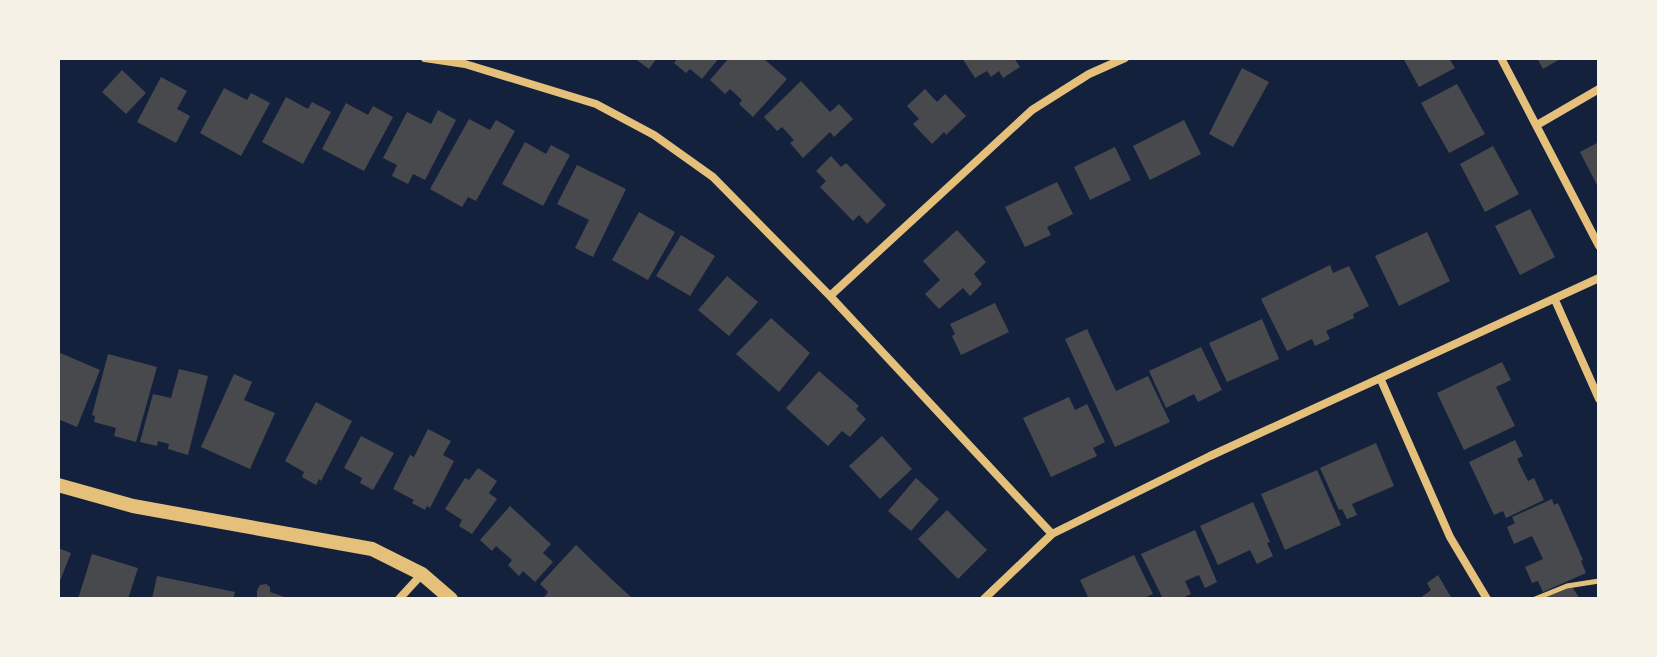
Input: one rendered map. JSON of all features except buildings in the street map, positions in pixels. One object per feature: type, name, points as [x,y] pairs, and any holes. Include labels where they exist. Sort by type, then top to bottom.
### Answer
[{"type":"street","points":[[425,58],[465,64],[596,104],[654,135],[713,177],[830,296],[1052,534]]},
{"type":"street","points":[[830,296],[1032,110],[1089,74],[1125,58]]},
{"type":"street","points":[[1501,58],[1599,246]]},
{"type":"street","points":[[1537,125],[1599,89]]},
{"type":"street","points":[[984,599],[1052,534],[1210,456],[1599,278]]},
{"type":"street","points":[[1555,300],[1599,399]]},
{"type":"street","points":[[1381,380],[1450,537],[1487,599]]},
{"type":"street","points":[[58,485],[133,506],[372,549],[422,574],[451,599]]},
{"type":"street","points":[[399,599],[422,574]]},
{"type":"path","points":[[1535,599],[1567,586],[1599,581]]}]
